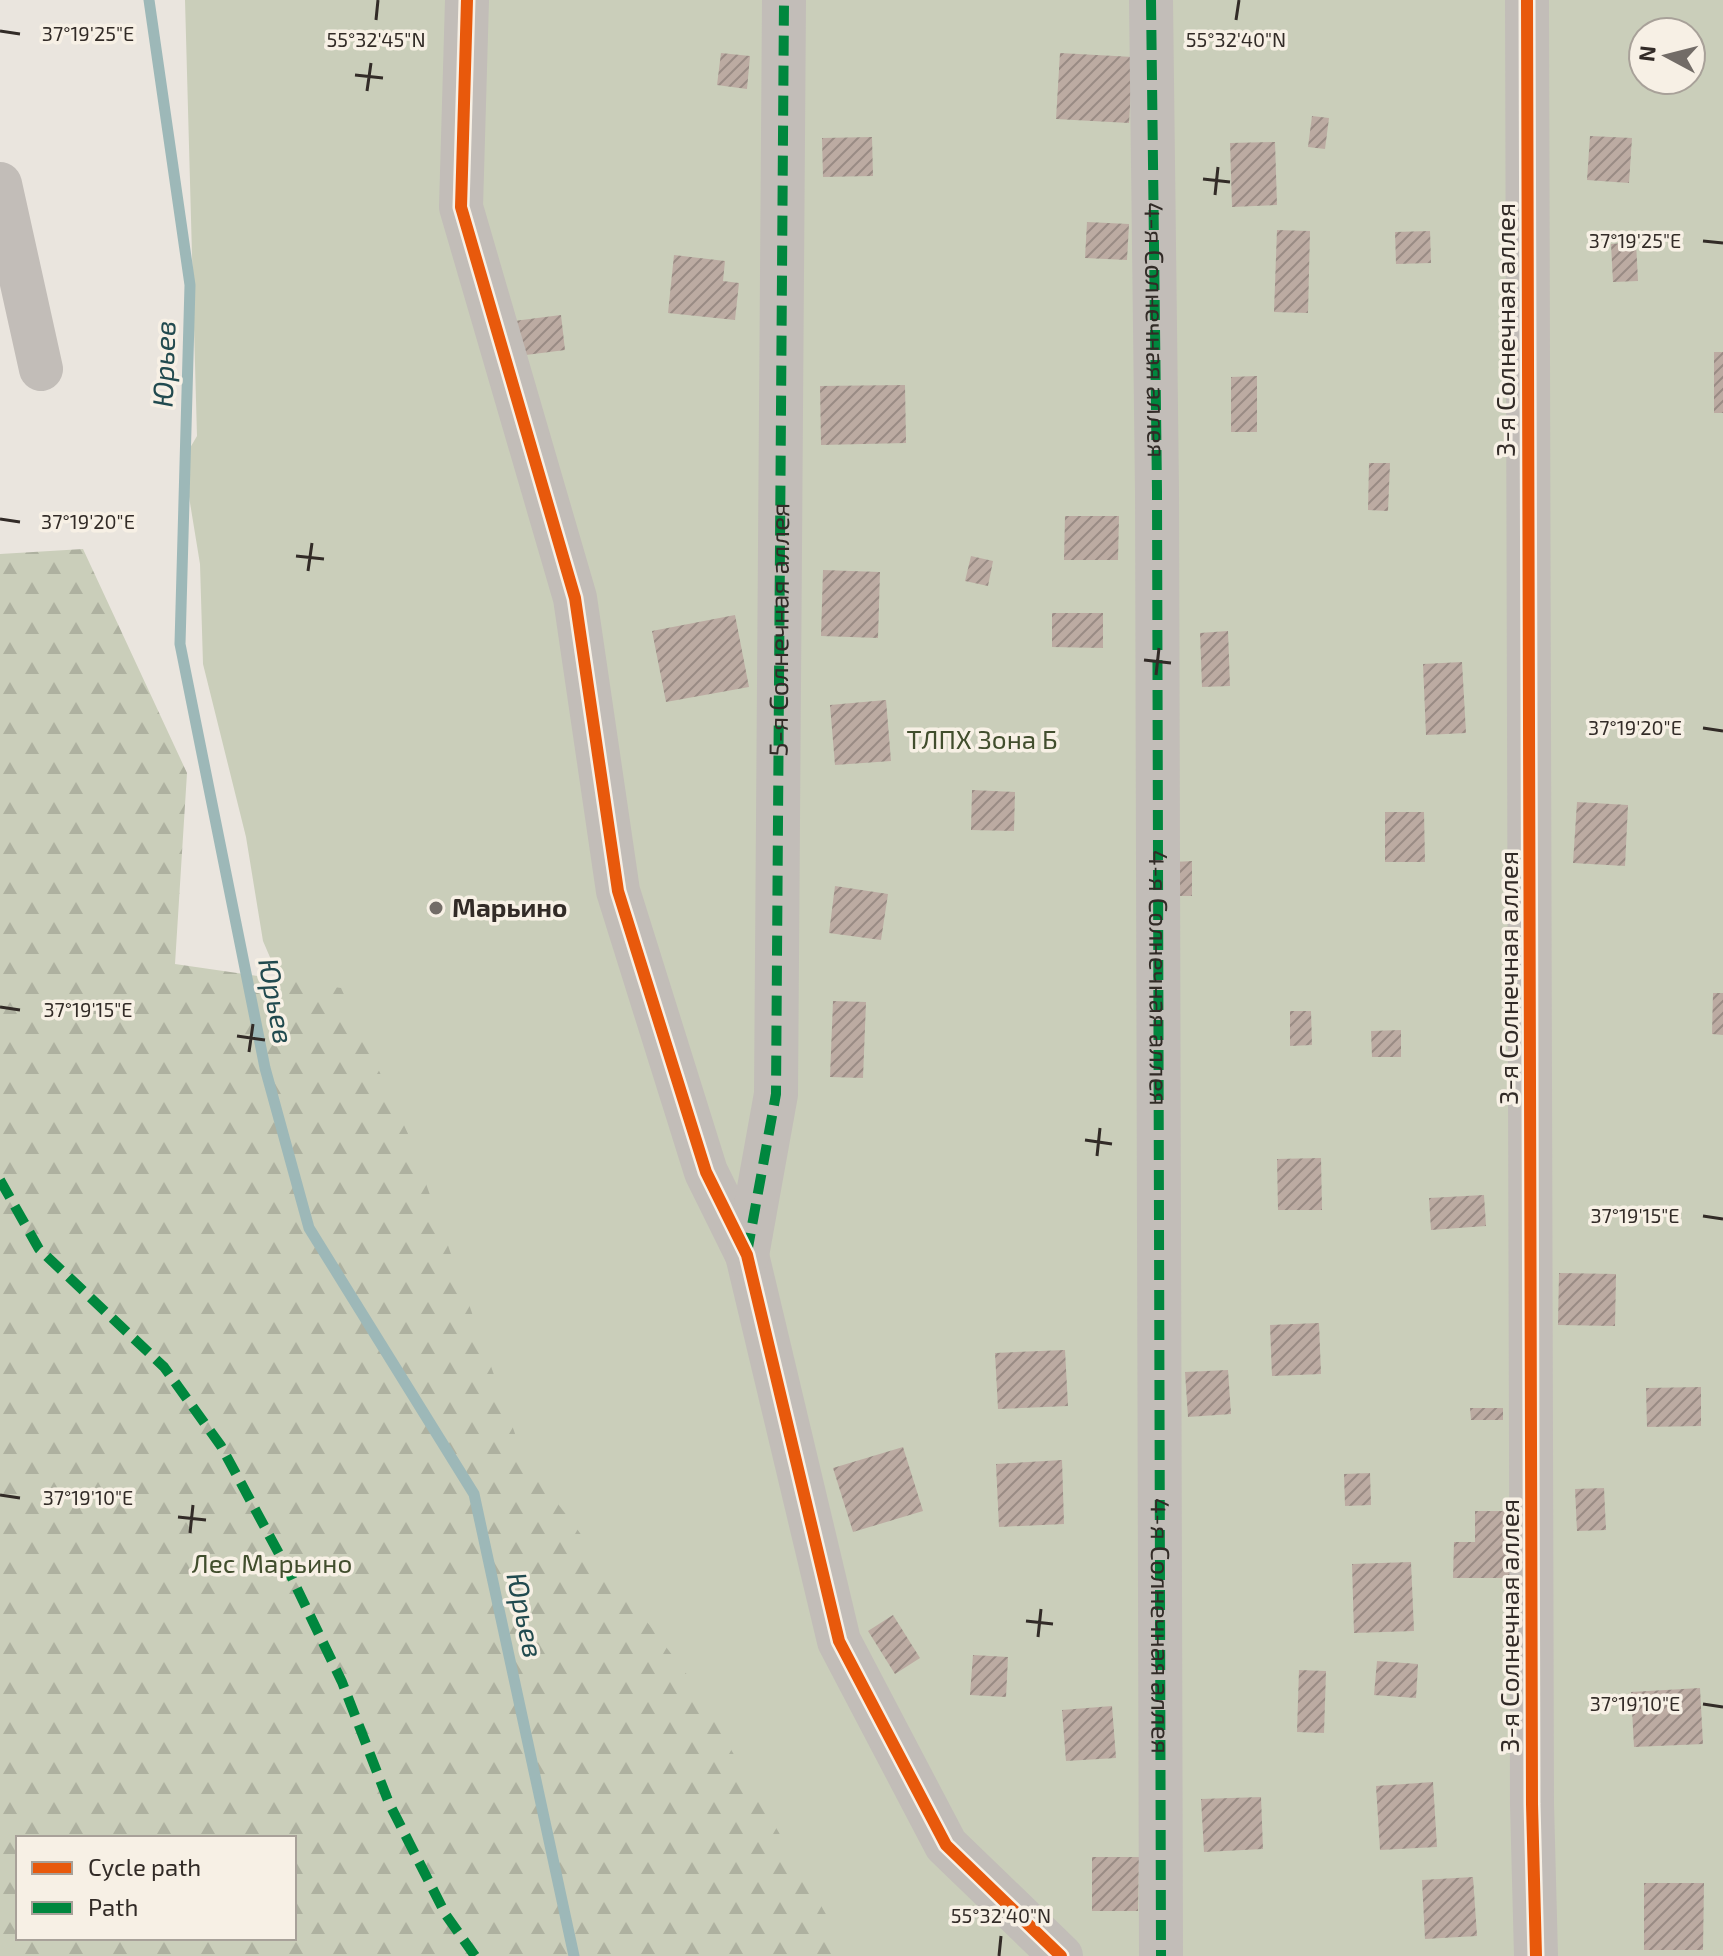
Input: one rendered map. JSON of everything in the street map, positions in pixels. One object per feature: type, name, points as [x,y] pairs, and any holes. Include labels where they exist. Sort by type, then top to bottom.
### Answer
[{"type":"street","points":[[467,0],[461,207],[575,598],[618,891],[706,1172],[747,1255],[839,1641],[946,1845],[1061,1956]]},
{"type":"street","name":"5-я Солнечная аллея","points":[[747,1255],[776,1094],[784,0]]},
{"type":"street","name":"4-я Солнечная аллея","points":[[1151,0],[1157,491],[1161,1956]]},
{"type":"street","name":"3-я Солнечная аллея","points":[[1527,0],[1532,1804],[1536,1956]]},
{"type":"street","points":[[0,184],[41,369]]},
{"type":"green space","name":"ТЛПХ Зона Б","points":[[185,0],[1723,0],[1723,1956],[700,1956],[263,941],[246,837],[203,664],[200,564],[183,460],[197,436]]},
{"type":"green space","name":"Лес Марьино","points":[[83,549],[187,773],[175,964],[341,988],[409,1136],[524,1459],[691,1680],[850,1956],[0,1956],[0,554]]},
{"type":"building","points":[[721,53],[750,56],[747,89],[717,85]]},
{"type":"building","points":[[1060,53],[1133,57],[1129,123],[1056,119]]},
{"type":"building","points":[[1312,116],[1329,118],[1325,149],[1308,147]]},
{"type":"building","points":[[1590,136],[1632,138],[1629,183],[1587,180]]},
{"type":"building","points":[[872,137],[873,176],[823,177],[822,138]]},
{"type":"building","points":[[1275,142],[1277,205],[1232,207],[1230,143]]},
{"type":"building","points":[[1087,222],[1129,224],[1127,260],[1085,258]]},
{"type":"building","points":[[1277,230],[1310,231],[1308,313],[1274,312]]},
{"type":"building","points":[[1430,231],[1431,263],[1396,264],[1395,232]]},
{"type":"building","points":[[1636,242],[1638,281],[1613,282],[1611,244]]},
{"type":"building","points":[[674,255],[725,261],[723,281],[739,283],[735,320],[668,313]]},
{"type":"building","points":[[561,315],[565,350],[518,356],[514,321]]},
{"type":"building","points":[[1714,352],[1723,352],[1723,413],[1714,413]]},
{"type":"building","points":[[1257,376],[1257,432],[1231,432],[1231,377]]},
{"type":"building","points":[[905,385],[906,443],[821,445],[820,386]]},
{"type":"building","points":[[1369,463],[1390,463],[1388,511],[1368,510]]},
{"type":"building","points":[[1065,516],[1119,516],[1118,560],[1064,560]]},
{"type":"building","points":[[971,556],[993,561],[988,586],[965,581]]},
{"type":"building","points":[[823,570],[880,572],[878,638],[821,636]]},
{"type":"building","points":[[1052,613],[1103,613],[1103,648],[1052,647]]},
{"type":"building","points":[[735,615],[749,687],[666,702],[652,631]]},
{"type":"building","points":[[1228,631],[1230,686],[1202,687],[1200,633]]},
{"type":"building","points":[[1462,662],[1466,733],[1426,735],[1423,664]]},
{"type":"building","points":[[886,700],[891,761],[835,765],[830,705]]},
{"type":"building","points":[[972,790],[1015,792],[1014,831],[971,830]]},
{"type":"building","points":[[1577,802],[1628,805],[1625,866],[1573,863]]},
{"type":"building","points":[[1385,812],[1424,812],[1425,862],[1385,862]]},
{"type":"building","points":[[1192,861],[1192,896],[1175,896],[1174,862]]},
{"type":"building","points":[[835,886],[888,894],[881,940],[829,933]]},
{"type":"building","points":[[1713,993],[1723,993],[1723,1035],[1712,1034]]},
{"type":"building","points":[[833,1001],[866,1002],[863,1078],[830,1077]]},
{"type":"building","points":[[1290,1011],[1311,1011],[1312,1045],[1290,1046]]},
{"type":"building","points":[[1401,1030],[1401,1057],[1372,1057],[1371,1031]]},
{"type":"building","points":[[1321,1158],[1322,1210],[1278,1210],[1277,1159]]},
{"type":"building","points":[[1484,1195],[1486,1226],[1431,1230],[1429,1198]]},
{"type":"building","points":[[1559,1273],[1616,1274],[1615,1326],[1558,1325]]},
{"type":"building","points":[[1319,1323],[1321,1374],[1272,1376],[1270,1325]]},
{"type":"building","points":[[1065,1350],[1068,1406],[998,1409],[995,1353]]},
{"type":"building","points":[[1228,1370],[1231,1414],[1188,1417],[1185,1372]]},
{"type":"building","points":[[1701,1387],[1701,1426],[1647,1427],[1646,1388]]},
{"type":"building","points":[[1470,1408],[1503,1408],[1503,1420],[1471,1420]]},
{"type":"building","points":[[903,1447],[923,1511],[853,1532],[833,1468]]},
{"type":"building","points":[[1062,1460],[1064,1524],[999,1527],[996,1464]]},
{"type":"building","points":[[1370,1473],[1371,1505],[1345,1506],[1344,1474]]},
{"type":"building","points":[[1604,1488],[1606,1530],[1577,1531],[1575,1489]]},
{"type":"building","points":[[1475,1511],[1518,1511],[1517,1578],[1453,1578],[1454,1542],[1475,1542]]},
{"type":"building","points":[[1411,1562],[1414,1631],[1354,1633],[1352,1564]]},
{"type":"building","points":[[893,1615],[920,1658],[895,1674],[868,1631]]},
{"type":"building","points":[[973,1655],[1008,1657],[1006,1697],[970,1695]]},
{"type":"building","points":[[1377,1661],[1418,1664],[1416,1698],[1374,1695]]},
{"type":"building","points":[[1299,1670],[1326,1671],[1324,1733],[1297,1732]]},
{"type":"building","points":[[1700,1688],[1703,1744],[1634,1747],[1631,1692]]},
{"type":"building","points":[[1112,1706],[1116,1758],[1066,1761],[1062,1710]]},
{"type":"building","points":[[1433,1782],[1437,1847],[1380,1850],[1376,1786]]},
{"type":"building","points":[[1261,1797],[1263,1849],[1204,1852],[1201,1799]]},
{"type":"building","points":[[1092,1857],[1139,1857],[1138,1911],[1092,1911]]},
{"type":"building","points":[[1473,1877],[1477,1936],[1425,1939],[1422,1880]]},
{"type":"building","points":[[1644,1883],[1704,1883],[1703,1950],[1644,1950]]},
{"type":"waterway","name":"Юрьев","points":[[149,0],[190,285],[180,644],[265,1068],[309,1228],[474,1494],[574,1956]]},
{"type":"marked path","points":[[747,1253],[776,1094],[784,0]]},
{"type":"marked path","points":[[1151,0],[1157,491],[1161,1956]]},
{"type":"marked path","points":[[0,1180],[39,1249],[164,1367],[221,1446],[290,1574],[342,1682],[389,1803],[446,1915],[475,1956]]},
{"type":"cycle path","points":[[467,0],[461,207],[575,598],[618,891],[706,1172],[747,1255],[839,1641],[946,1845],[1061,1956]]},
{"type":"cycle path","points":[[1527,0],[1532,1804],[1536,1956]]},
{"type":"place","name":"Марьино","points":[[436,908]]}]
